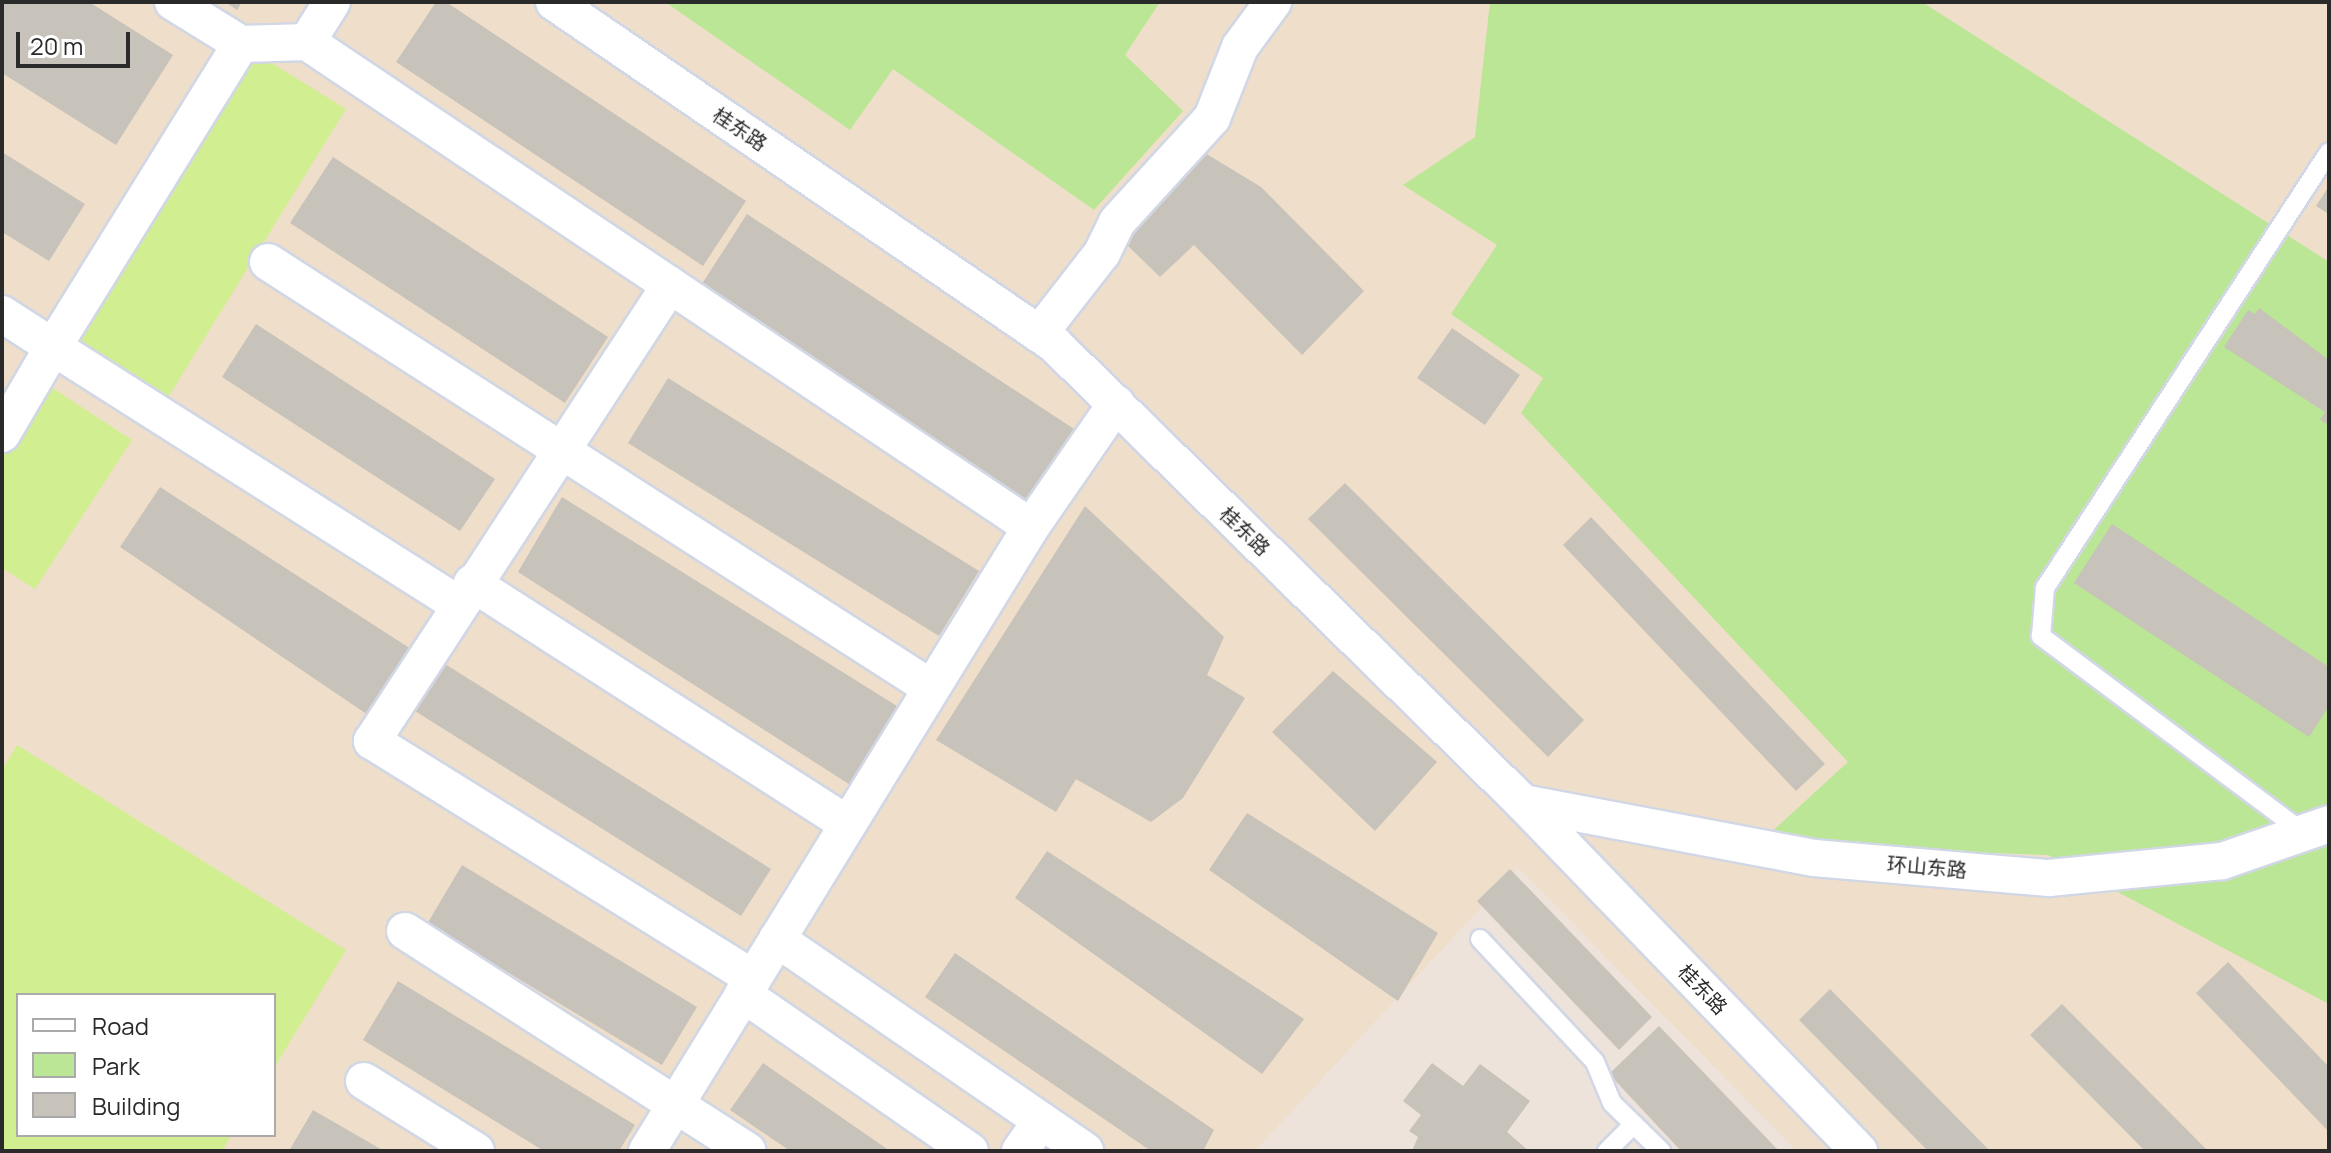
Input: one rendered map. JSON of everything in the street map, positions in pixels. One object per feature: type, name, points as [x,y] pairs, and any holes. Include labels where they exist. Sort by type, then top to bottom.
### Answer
[{"type":"street","points":[[173,2],[241,44],[307,42],[1031,527]]},
{"type":"street","points":[[307,42],[332,2]]},
{"type":"street","name":"桂东路","points":[[554,2],[1039,334],[1116,404],[1523,803],[1859,1151]]},
{"type":"street","points":[[1039,334],[1102,253],[1117,222],[1212,118],[1240,47],[1273,2]]},
{"type":"street","points":[[2,434],[241,44]]},
{"type":"street","points":[[268,262],[931,688]]},
{"type":"street","points":[[670,285],[465,594],[372,741],[748,986],[970,1151]]},
{"type":"street","points":[[2,314],[847,824]]},
{"type":"street","points":[[647,1151],[1031,527],[1116,404]]},
{"type":"street","name":"环山东路","points":[[1523,803],[1814,858],[2049,878],[2171,870],[2222,861],[2317,829]]},
{"type":"street","points":[[405,931],[677,1102],[748,1151]]},
{"type":"street","points":[[777,939],[1085,1151]]},
{"type":"street","points":[[364,1081],[476,1151]]},
{"type":"street","points":[[1020,1151],[1041,1121]]},
{"type":"lane","points":[[2317,829],[2041,636],[2045,588],[2329,152]]},
{"type":"lane","points":[[1480,939],[1595,1062],[1612,1103],[1661,1151]]},
{"type":"lane","points":[[1607,1151],[1634,1124]]},
{"type":"shaded area","points":[[2,2],[2329,2],[2329,1151],[1797,1151],[1518,868],[1255,1151],[2,1151]]},
{"type":"green space","points":[[665,2],[1160,2],[1125,55],[1183,111],[1094,210],[893,69],[850,130]]},
{"type":"green space","points":[[1490,2],[1922,2],[2329,262],[2329,1004],[2048,855],[1817,847],[1766,837],[1848,762],[1521,413],[1543,378],[1451,314],[1497,245],[1403,185],[1475,137]]},
{"type":"green space","points":[[241,44],[346,109],[159,412],[53,347]]},
{"type":"green space","points":[[48,385],[132,440],[35,589],[2,568],[2,455]]},
{"type":"green space","points":[[17,745],[346,950],[276,1065],[276,993],[16,993],[16,1137],[231,1137],[222,1151],[2,1151],[2,770]]},
{"type":"building","points":[[2,2],[89,2],[173,55],[116,145],[2,73]]},
{"type":"building","points":[[225,2],[242,2],[237,10]]},
{"type":"building","points":[[436,2],[446,2],[746,201],[703,266],[396,62]]},
{"type":"building","points":[[2,152],[85,204],[49,261],[2,232]]},
{"type":"building","points":[[1205,153],[1261,187],[1364,291],[1302,355],[1194,245],[1160,277],[1128,246],[1135,226]]},
{"type":"building","points":[[333,157],[608,337],[565,403],[290,223]]},
{"type":"building","points":[[2329,186],[2329,214],[2316,206]]},
{"type":"building","points":[[747,214],[1074,429],[1025,505],[698,290]]},
{"type":"building","points":[[2259,308],[2329,360],[2329,425],[2320,420],[2325,412],[2224,347],[2248,310],[2255,314]]},
{"type":"building","points":[[256,324],[495,479],[460,531],[222,377]]},
{"type":"building","points":[[1452,328],[1520,375],[1485,425],[1417,378]]},
{"type":"building","points":[[668,378],[979,571],[939,636],[628,443]]},
{"type":"building","points":[[1345,483],[1584,720],[1548,757],[1308,519]]},
{"type":"building","points":[[160,487],[411,649],[371,717],[120,547]]},
{"type":"building","points":[[562,497],[897,706],[855,788],[518,572]]},
{"type":"building","points":[[1085,506],[1224,637],[1207,675],[1245,698],[1183,798],[1151,822],[1076,779],[1056,812],[936,740]]},
{"type":"building","points":[[1591,517],[1825,764],[1796,791],[1563,545]]},
{"type":"building","points":[[2112,524],[2329,667],[2329,706],[2309,737],[2074,583]]},
{"type":"building","points":[[445,664],[771,869],[741,916],[415,711]]},
{"type":"building","points":[[1333,671],[1437,762],[1375,831],[1272,732]]},
{"type":"building","points":[[1247,813],[1438,933],[1398,1001],[1209,870]]},
{"type":"building","points":[[1047,851],[1304,1019],[1262,1074],[1015,898]]},
{"type":"building","points":[[462,865],[697,1007],[662,1065],[427,924]]},
{"type":"building","points":[[1510,869],[1652,1017],[1619,1050],[1477,901]]},
{"type":"building","points":[[955,953],[1214,1130],[1203,1151],[1151,1151],[925,997]]},
{"type":"building","points":[[2228,962],[2329,1067],[2329,1132],[2196,993]]},
{"type":"building","points":[[398,981],[635,1125],[619,1151],[544,1151],[363,1040]]},
{"type":"building","points":[[1830,989],[1990,1151],[1928,1151],[1799,1020]]},
{"type":"building","points":[[2062,1004],[2208,1151],[2145,1151],[2030,1035]]},
{"type":"building","points":[[1659,1026],[1779,1151],[1681,1151],[1609,1074]]},
{"type":"building","points":[[763,1063],[890,1151],[790,1151],[730,1110]]},
{"type":"building","points":[[1432,1063],[1463,1086],[1480,1064],[1530,1101],[1507,1132],[1529,1151],[1412,1151],[1418,1137],[1409,1131],[1421,1115],[1403,1101]]},
{"type":"building","points":[[313,1110],[384,1151],[289,1151]]}]
